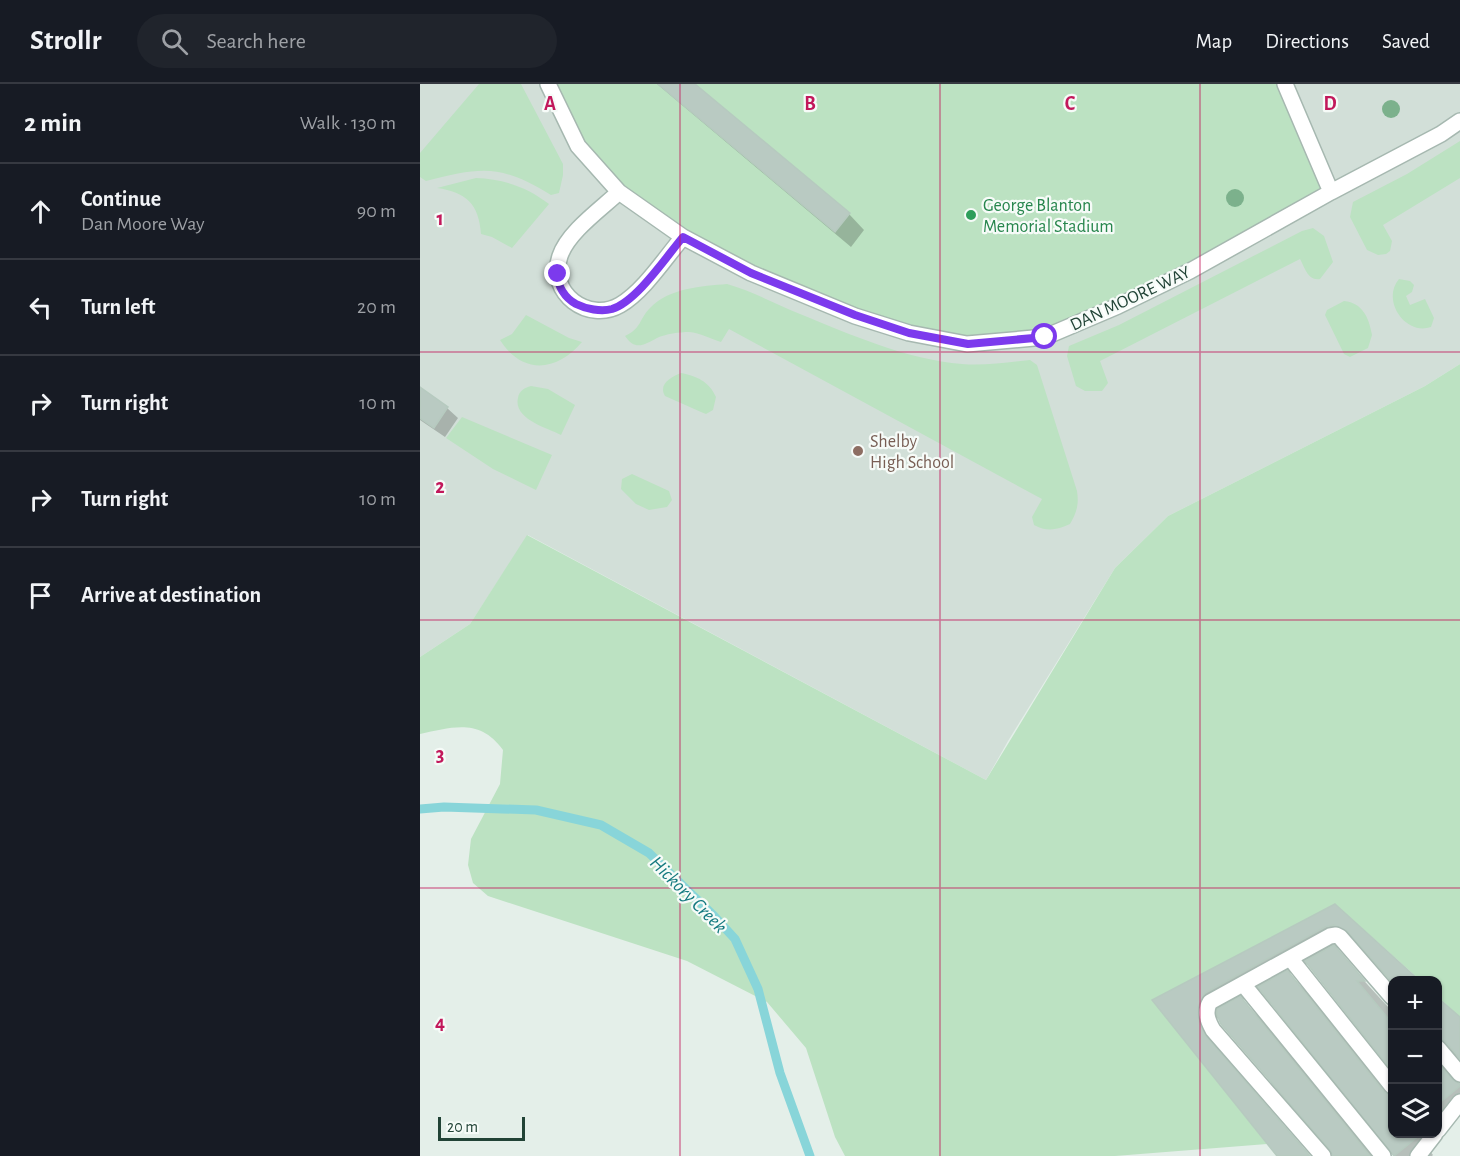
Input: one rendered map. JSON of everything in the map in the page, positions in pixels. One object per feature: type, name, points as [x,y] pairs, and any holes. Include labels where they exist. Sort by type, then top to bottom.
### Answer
[{"type":"lane","name":"DAN MOORE WAY","points":[[548,84],[578,146],[619,192],[683,237],[751,273],[855,315],[909,333],[968,344],[1045,337],[1118,306],[1191,271],[1331,192],[1442,134],[1460,121]]},
{"type":"lane","points":[[1285,84],[1331,192]]},
{"type":"lane","points":[[619,192],[568,241],[560,254],[557,281],[560,288],[574,303],[601,310],[621,305],[644,283],[683,237]]},
{"type":"lane","points":[[1323,1156],[1213,1030],[1207,1019],[1207,1006],[1210,1002],[1330,936],[1336,935],[1388,992]]},
{"type":"lane","points":[[1290,958],[1390,1084]]},
{"type":"lane","points":[[1243,984],[1383,1156]]},
{"type":"lane","points":[[1442,1054],[1460,1074]]},
{"type":"lane","points":[[1442,1123],[1460,1102]]},
{"type":"lane","points":[[1418,1156],[1431,1138]]},
{"type":"shaded area","name":"Shelby High School","points":[[420,84],[1460,84],[1460,364],[1425,386],[1168,516],[1115,568],[986,780],[528,535],[470,624],[420,657]]},
{"type":"green space","points":[[479,84],[521,84],[563,164],[559,193],[551,195],[518,178],[490,171],[462,173],[426,181],[420,177],[420,153]]},
{"type":"green space","name":"George Blanton Memorial Stadium","points":[[548,84],[1285,84],[1331,192],[1045,337],[967,344],[909,333],[751,273],[619,192],[578,146]]},
{"type":"green space","points":[[1460,141],[1460,178],[1383,225],[1392,241],[1390,251],[1378,255],[1367,250],[1350,217],[1353,202],[1407,174]]},
{"type":"green space","points":[[476,178],[514,185],[549,204],[512,248],[481,234],[474,207],[463,196],[437,188]]},
{"type":"green space","points":[[1313,228],[1324,236],[1333,262],[1320,279],[1310,276],[1300,259],[1100,361],[1108,383],[1102,391],[1085,391],[1076,386],[1067,356],[1069,346],[1119,325],[1302,231]]},
{"type":"green space","points":[[1399,279],[1410,281],[1414,285],[1412,292],[1406,296],[1410,305],[1425,299],[1434,318],[1431,327],[1412,326],[1398,314],[1393,297],[1394,287]]},
{"type":"green space","points":[[727,284],[859,338],[900,352],[942,362],[970,364],[1030,360],[1037,365],[1077,491],[1077,508],[1070,524],[1052,529],[1043,529],[1034,525],[1032,517],[1042,499],[729,329],[721,342],[685,332],[664,335],[636,345],[625,336],[637,327],[650,308],[667,296],[686,289]]},
{"type":"green space","points":[[1344,301],[1351,302],[1364,312],[1372,335],[1368,348],[1350,357],[1344,354],[1325,315],[1327,310]]},
{"type":"green space","points":[[526,315],[569,338],[582,342],[572,352],[551,364],[529,364],[509,351],[500,340],[512,334]]},
{"type":"green space","points":[[1460,364],[1460,1017],[1442,1001],[1442,976],[1416,976],[1335,904],[1152,1000],[1267,1144],[1115,1156],[845,1156],[835,1137],[806,1048],[767,1002],[687,961],[488,896],[473,883],[468,865],[471,839],[500,784],[503,750],[485,733],[465,727],[420,734],[420,657],[470,624],[527,535],[986,780],[1115,568],[1168,516],[1425,386]]},
{"type":"green space","points":[[681,373],[697,378],[710,387],[716,397],[713,410],[706,414],[665,396],[664,385]]},
{"type":"green space","points":[[531,386],[548,389],[575,405],[561,435],[532,422],[521,412],[518,405],[519,396],[522,390]]},
{"type":"green space","points":[[462,417],[552,455],[536,490],[493,469],[446,438]]},
{"type":"green space","points":[[632,474],[669,491],[672,500],[667,507],[649,510],[636,504],[621,489],[622,479]]},
{"type":"building","points":[[658,84],[695,84],[850,213],[835,232]]},
{"type":"building","points":[[420,387],[448,407],[434,428],[420,418]]},
{"type":"building","points":[[1335,904],[1414,976],[1388,978],[1347,931],[1334,925],[1325,927],[1205,993],[1198,1007],[1199,1022],[1206,1036],[1310,1156],[1277,1156],[1152,1000]]},
{"type":"building","points":[[1334,945],[1365,981],[1357,981],[1388,1018],[1388,1066],[1305,961]]},
{"type":"building","points":[[1287,970],[1384,1092],[1388,1094],[1388,1138],[1416,1138],[1394,1156],[1258,987]]},
{"type":"building","points":[[1240,996],[1370,1156],[1333,1156],[1221,1024],[1217,1009]]},
{"type":"building","points":[[1442,1001],[1460,1017],[1460,1059],[1442,1040]]},
{"type":"building","points":[[1442,1068],[1460,1084],[1442,1101]]},
{"type":"waterway","name":"Hickory Creek","points":[[420,809],[444,807],[536,810],[601,825],[649,853],[735,939],[758,989],[780,1073],[810,1156]]},
{"type":"place","name":"George Blanton Memorial Stadium","points":[[971,215]]},
{"type":"place","name":"Shelby High School","points":[[858,451]]},
{"type":"route","points":[[558,274],[557,281],[560,288],[574,303],[587,308],[611,309],[631,297],[683,237],[751,273],[855,315],[909,333],[968,344],[1045,337]]}]
